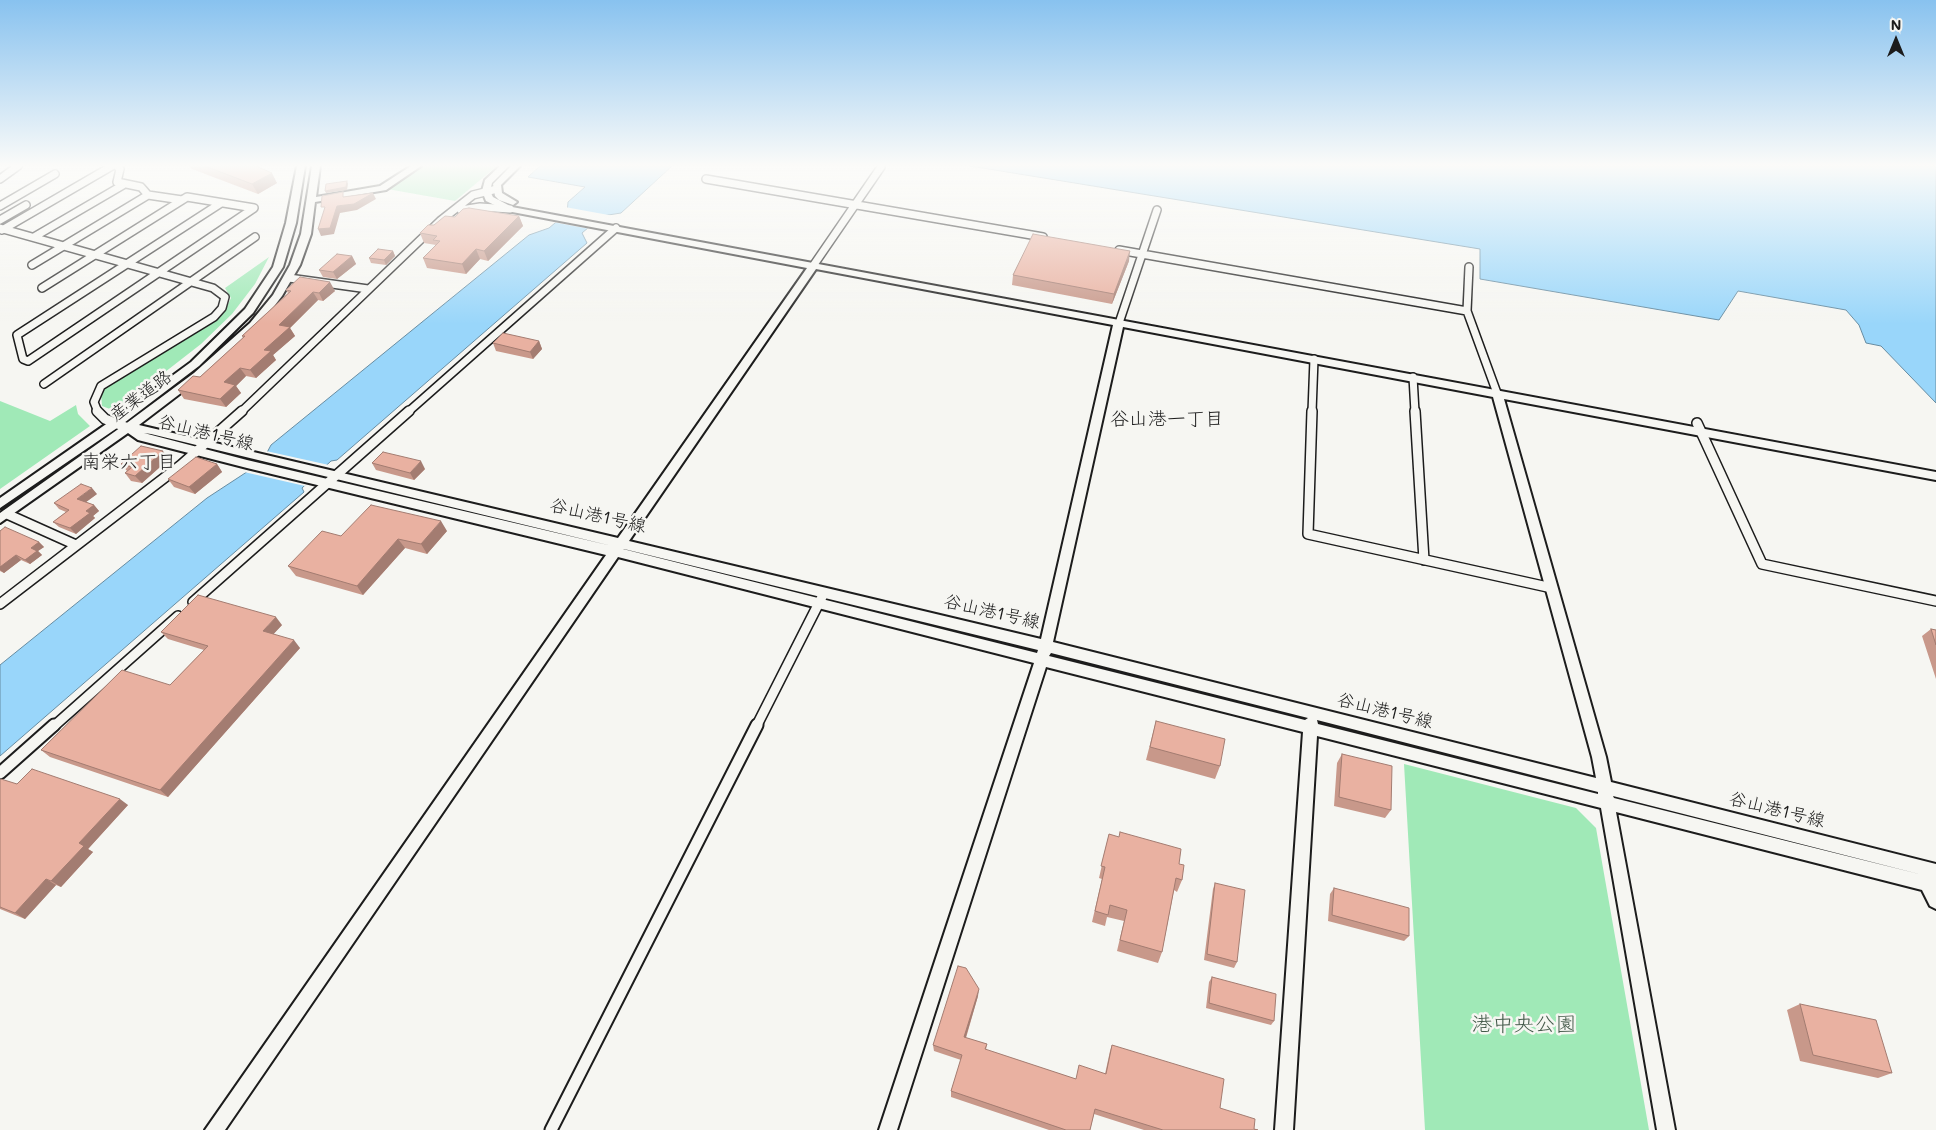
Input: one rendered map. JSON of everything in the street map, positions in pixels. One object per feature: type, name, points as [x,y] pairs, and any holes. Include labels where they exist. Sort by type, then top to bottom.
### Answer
[{"type":"street","points":[[1,229],[19,219]]},
{"type":"street","points":[[34,237],[65,219]]},
{"type":"street","points":[[32,265],[109,219]]},
{"type":"street","points":[[42,288],[152,219]]},
{"type":"street","points":[[196,219],[17,335],[24,359],[28,360],[238,219]]},
{"type":"street","name":"産業道路","points":[[0,504],[116,424],[201,358],[235,326],[265,289],[278,267],[291,219]]},
{"type":"street","name":"産業道路","points":[[4,517],[128,428],[211,365],[238,341],[266,311],[289,278],[306,234],[308,219]]},
{"type":"street","points":[[0,604],[201,447],[443,219]]},
{"type":"street","points":[[440,221],[444,219]]},
{"type":"street","points":[[579,219],[1496,389],[1936,476]]},
{"type":"street","points":[[214,1130],[846,219]]},
{"type":"street","points":[[936,219],[1055,239]]},
{"type":"street","points":[[888,1130],[1044,653],[1120,320],[1154,219]]},
{"type":"street","points":[[0,773],[327,484],[610,225]]},
{"type":"street","points":[[1,229],[65,245],[192,282],[221,291],[225,297],[222,308],[206,322],[119,373],[101,386],[95,396],[95,407],[105,419],[128,428]]},
{"type":"street","points":[[44,384],[255,237]]},
{"type":"street","points":[[1112,249],[1466,311]]},
{"type":"street","points":[[1469,267],[1466,311],[1496,389],[1599,757],[1666,1130]]},
{"type":"street","points":[[289,278],[368,289]]},
{"type":"street","points":[[1120,320],[1314,359],[1413,377],[1496,389]]},
{"type":"street","points":[[1314,359],[1308,534],[1552,588]]},
{"type":"street","points":[[1413,377],[1424,560]]},
{"type":"street","name":"谷山港1号線","points":[[128,428],[142,437],[257,457],[318,476],[327,484],[618,547]]},
{"type":"street","points":[[1700,428],[1936,467]]},
{"type":"street","points":[[1700,428],[1762,564],[1936,601]]},
{"type":"street","name":"谷山港1号線","points":[[201,447],[247,464],[318,476],[337,475],[822,599],[1044,653],[1312,713],[1606,795],[1933,881]]},
{"type":"street","points":[[4,517],[76,545]]},
{"type":"street","points":[[551,1130],[822,599]]},
{"type":"street","name":"谷山港1号線","points":[[1044,653],[1311,729],[1920,867],[1933,881]]},
{"type":"street","points":[[1284,1130],[1312,713]]},
{"type":"street","points":[[1933,881],[1936,901]]},
{"type":"green space","points":[[269,257],[255,284],[232,314],[201,344],[115,411],[102,406],[101,393],[110,383],[208,324],[224,312],[231,298],[225,288]]},
{"type":"green space","points":[[0,401],[50,421],[76,405],[78,414],[90,426],[0,489]]},
{"type":"green space","name":"港中央公園","points":[[1404,764],[1576,808],[1596,828],[1649,1130],[1425,1130]]},
{"type":"water","points":[[560,219],[599,219],[582,233],[587,243],[337,460],[331,461],[302,488],[304,492],[0,756],[0,665],[207,498],[262,462],[271,445],[529,235],[549,228]]},
{"type":"water","points":[[1294,219],[1936,219],[1936,403],[1881,346],[1866,343],[1859,325],[1846,310],[1738,291],[1719,320],[1480,279],[1480,249]]},
{"type":"pier","points":[[556,219],[602,219],[590,229],[552,222]]},
{"type":"pier","points":[[266,451],[329,465],[305,486],[244,472],[260,460]]},
{"type":"building","points":[[321,219],[333,219],[330,228],[318,229]]},
{"type":"building","points":[[442,219],[516,219],[484,251],[476,249],[462,264],[423,258],[440,241],[433,240],[437,236],[420,233],[428,225],[434,225]]},
{"type":"building","points":[[1033,234],[1130,251],[1114,294],[1013,275]]},
{"type":"building","points":[[378,249],[393,251],[384,260],[369,258]]},
{"type":"building","points":[[337,254],[352,256],[333,272],[319,270]]},
{"type":"building","points":[[300,277],[330,282],[319,293],[313,292],[279,325],[290,327],[264,350],[271,351],[250,370],[240,368],[224,382],[235,385],[220,399],[178,390],[193,376],[200,377],[245,336],[242,336],[291,291],[286,290]]},
{"type":"building","points":[[503,333],[539,341],[530,352],[493,343]]},
{"type":"building","points":[[141,446],[163,451],[135,476],[125,473],[132,467],[121,464]]},
{"type":"building","points":[[383,452],[421,461],[410,473],[372,463]]},
{"type":"building","points":[[196,457],[217,464],[189,487],[168,479]]},
{"type":"building","points":[[81,484],[92,488],[77,499],[94,505],[86,511],[90,513],[70,528],[53,522],[69,510],[54,503]]},
{"type":"building","points":[[371,505],[441,521],[421,544],[398,539],[357,586],[288,566],[322,531],[341,536]]},
{"type":"building","points":[[5,527],[39,542],[31,548],[37,551],[25,560],[16,555],[0,567],[0,531]]},
{"type":"building","points":[[198,595],[276,617],[263,631],[294,640],[160,790],[41,750],[122,670],[170,685],[208,646],[161,632]]},
{"type":"building","points":[[1931,629],[1936,630],[1936,645]]},
{"type":"building","points":[[1156,721],[1225,739],[1220,766],[1150,747]]},
{"type":"building","points":[[1342,754],[1392,766],[1391,810],[1339,797]]},
{"type":"building","points":[[32,769],[120,799],[79,843],[84,846],[51,881],[46,879],[15,913],[0,907],[0,780],[17,784]]},
{"type":"building","points":[[1120,832],[1181,849],[1179,864],[1184,865],[1182,880],[1176,878],[1162,952],[1120,940],[1127,910],[1110,905],[1108,915],[1095,911],[1105,867],[1101,866],[1109,834],[1119,837]]},
{"type":"building","points":[[1215,883],[1245,890],[1237,962],[1207,954]]},
{"type":"building","points":[[1334,888],[1409,908],[1409,936],[1332,915]]},
{"type":"building","points":[[958,966],[966,968],[979,989],[964,1037],[987,1044],[985,1049],[1076,1079],[1079,1065],[1106,1074],[1112,1045],[1224,1079],[1220,1108],[1255,1119],[1254,1129],[1258,1130],[1163,1130],[1095,1109],[1090,1130],[1066,1130],[951,1091],[962,1055],[933,1045]]},
{"type":"building","points":[[1212,977],[1276,994],[1274,1021],[1209,1003]]},
{"type":"building","points":[[1800,1004],[1876,1020],[1892,1073],[1813,1055]]},
{"type":"district","name":"谷山港一丁目","points":[[1167,419]]},
{"type":"district","name":"南栄六丁目","points":[[129,462]]}]
